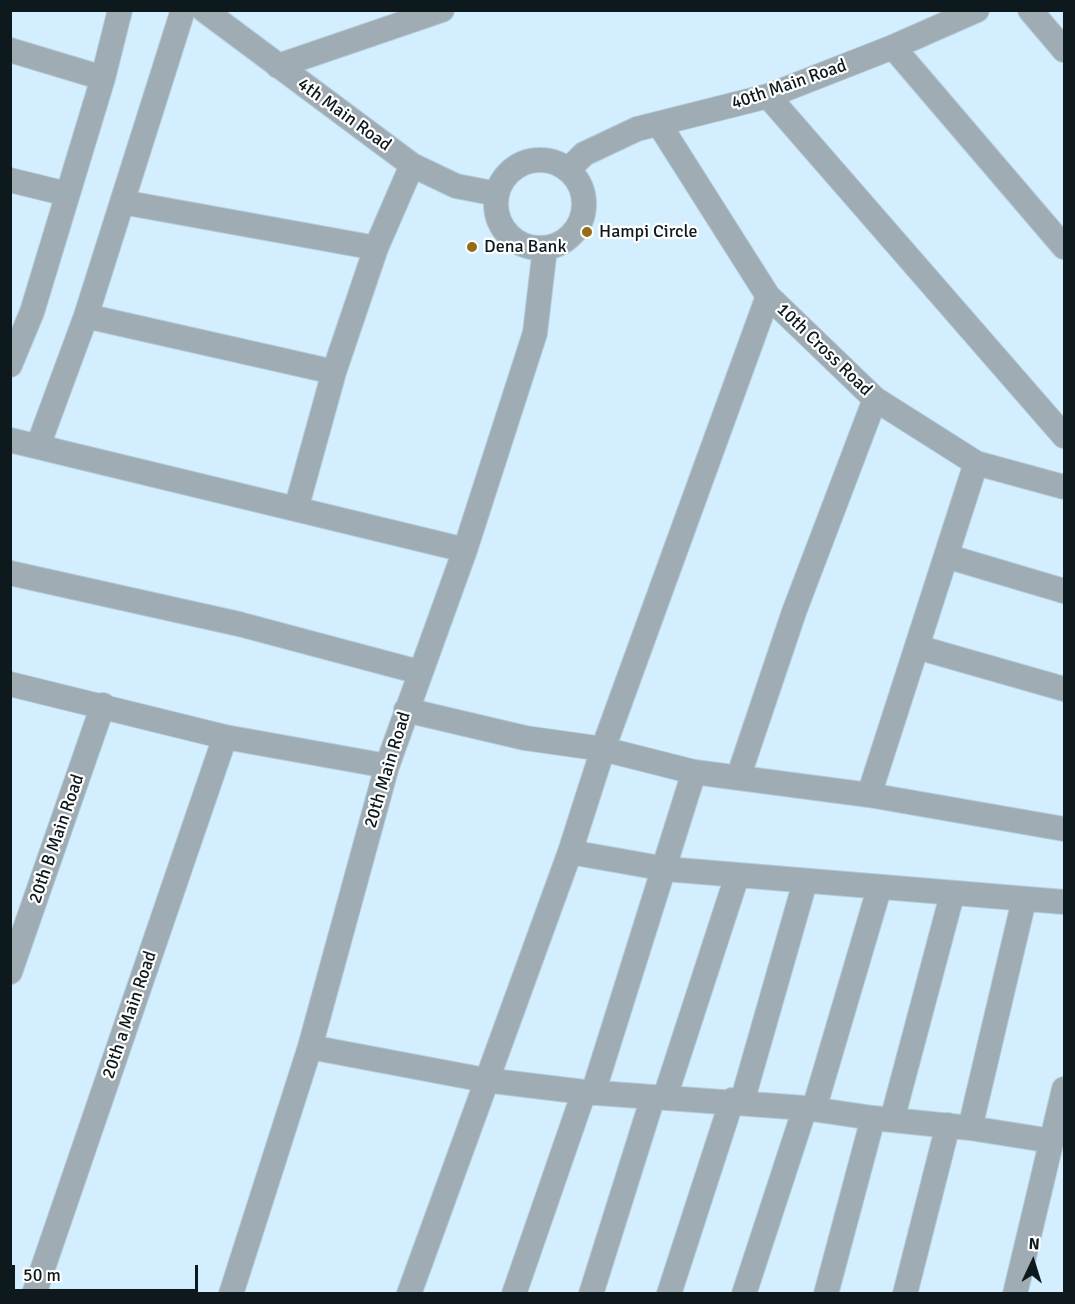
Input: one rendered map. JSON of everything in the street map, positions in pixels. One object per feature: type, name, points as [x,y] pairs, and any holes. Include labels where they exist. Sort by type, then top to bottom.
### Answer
[{"type":"street","points":[[10,365],[21,310],[67,194],[103,78],[120,10]]},
{"type":"street","points":[[38,446],[86,316],[183,10]]},
{"type":"street","name":"4th Main Road","points":[[204,10],[412,165],[456,186],[497,194]]},
{"type":"street","points":[[278,66],[442,10]]},
{"type":"street","name":"40th Main Road","points":[[568,170],[584,154],[638,129],[768,96],[893,47],[977,10]]},
{"type":"street","points":[[1030,10],[1065,50]]},
{"type":"street","points":[[893,47],[1065,247]]},
{"type":"street","points":[[10,50],[103,78]]},
{"type":"street","points":[[768,96],[1065,436]]},
{"type":"street","name":"10th Cross Road","points":[[659,124],[768,296],[875,399],[976,463],[1065,487]]},
{"type":"street","points":[[535,160],[549,161],[568,170],[580,186],[584,199],[584,213],[579,226],[558,244],[545,248],[531,247],[507,233],[496,208],[497,194],[502,182],[522,164],[535,160]]},
{"type":"street","points":[[296,509],[334,372],[376,248],[412,165]]},
{"type":"street","points":[[10,180],[67,194]]},
{"type":"street","points":[[122,201],[376,248]]},
{"type":"street","name":"20th Main Road","points":[[231,1293],[310,1047],[387,766],[419,672],[465,550],[536,333],[545,248]]},
{"type":"street","points":[[410,1293],[485,1080],[570,852],[603,749],[768,296]]},
{"type":"street","points":[[86,316],[334,372]]},
{"type":"street","points":[[738,778],[795,612],[875,399]]},
{"type":"street","points":[[10,440],[465,550]]},
{"type":"street","points":[[869,795],[976,463]]},
{"type":"street","points":[[946,556],[1065,591]]},
{"type":"street","points":[[10,573],[238,624],[419,672]]},
{"type":"street","points":[[917,647],[1065,689]]},
{"type":"street","points":[[10,684],[103,705],[225,737],[387,766]]},
{"type":"street","name":"20th B Main Road","points":[[10,972],[103,705]]},
{"type":"street","points":[[406,710],[525,738],[603,749],[694,772],[869,795],[1065,829]]},
{"type":"street","name":"20th a Main Road","points":[[34,1293],[225,737]]},
{"type":"street","points":[[514,1293],[588,1092],[666,869],[694,772]]},
{"type":"street","points":[[570,852],[666,869],[879,889],[1065,902]]},
{"type":"street","points":[[591,1293],[737,876]]},
{"type":"street","points":[[669,1293],[737,1101],[805,882]]},
{"type":"street","points":[[744,1293],[810,1108],[879,889]]},
{"type":"street","points":[[826,1293],[883,1119],[952,895]]},
{"type":"street","points":[[905,1293],[959,1126],[1024,900]]},
{"type":"street","points":[[310,1047],[485,1080],[588,1092],[810,1108],[883,1119],[959,1126],[1052,1141]]},
{"type":"street","points":[[1015,1293],[1065,1089]]},
{"type":"place","name":"Hampi Circle","points":[[587,232]]},
{"type":"place","name":"Dena Bank","points":[[472,247]]}]
